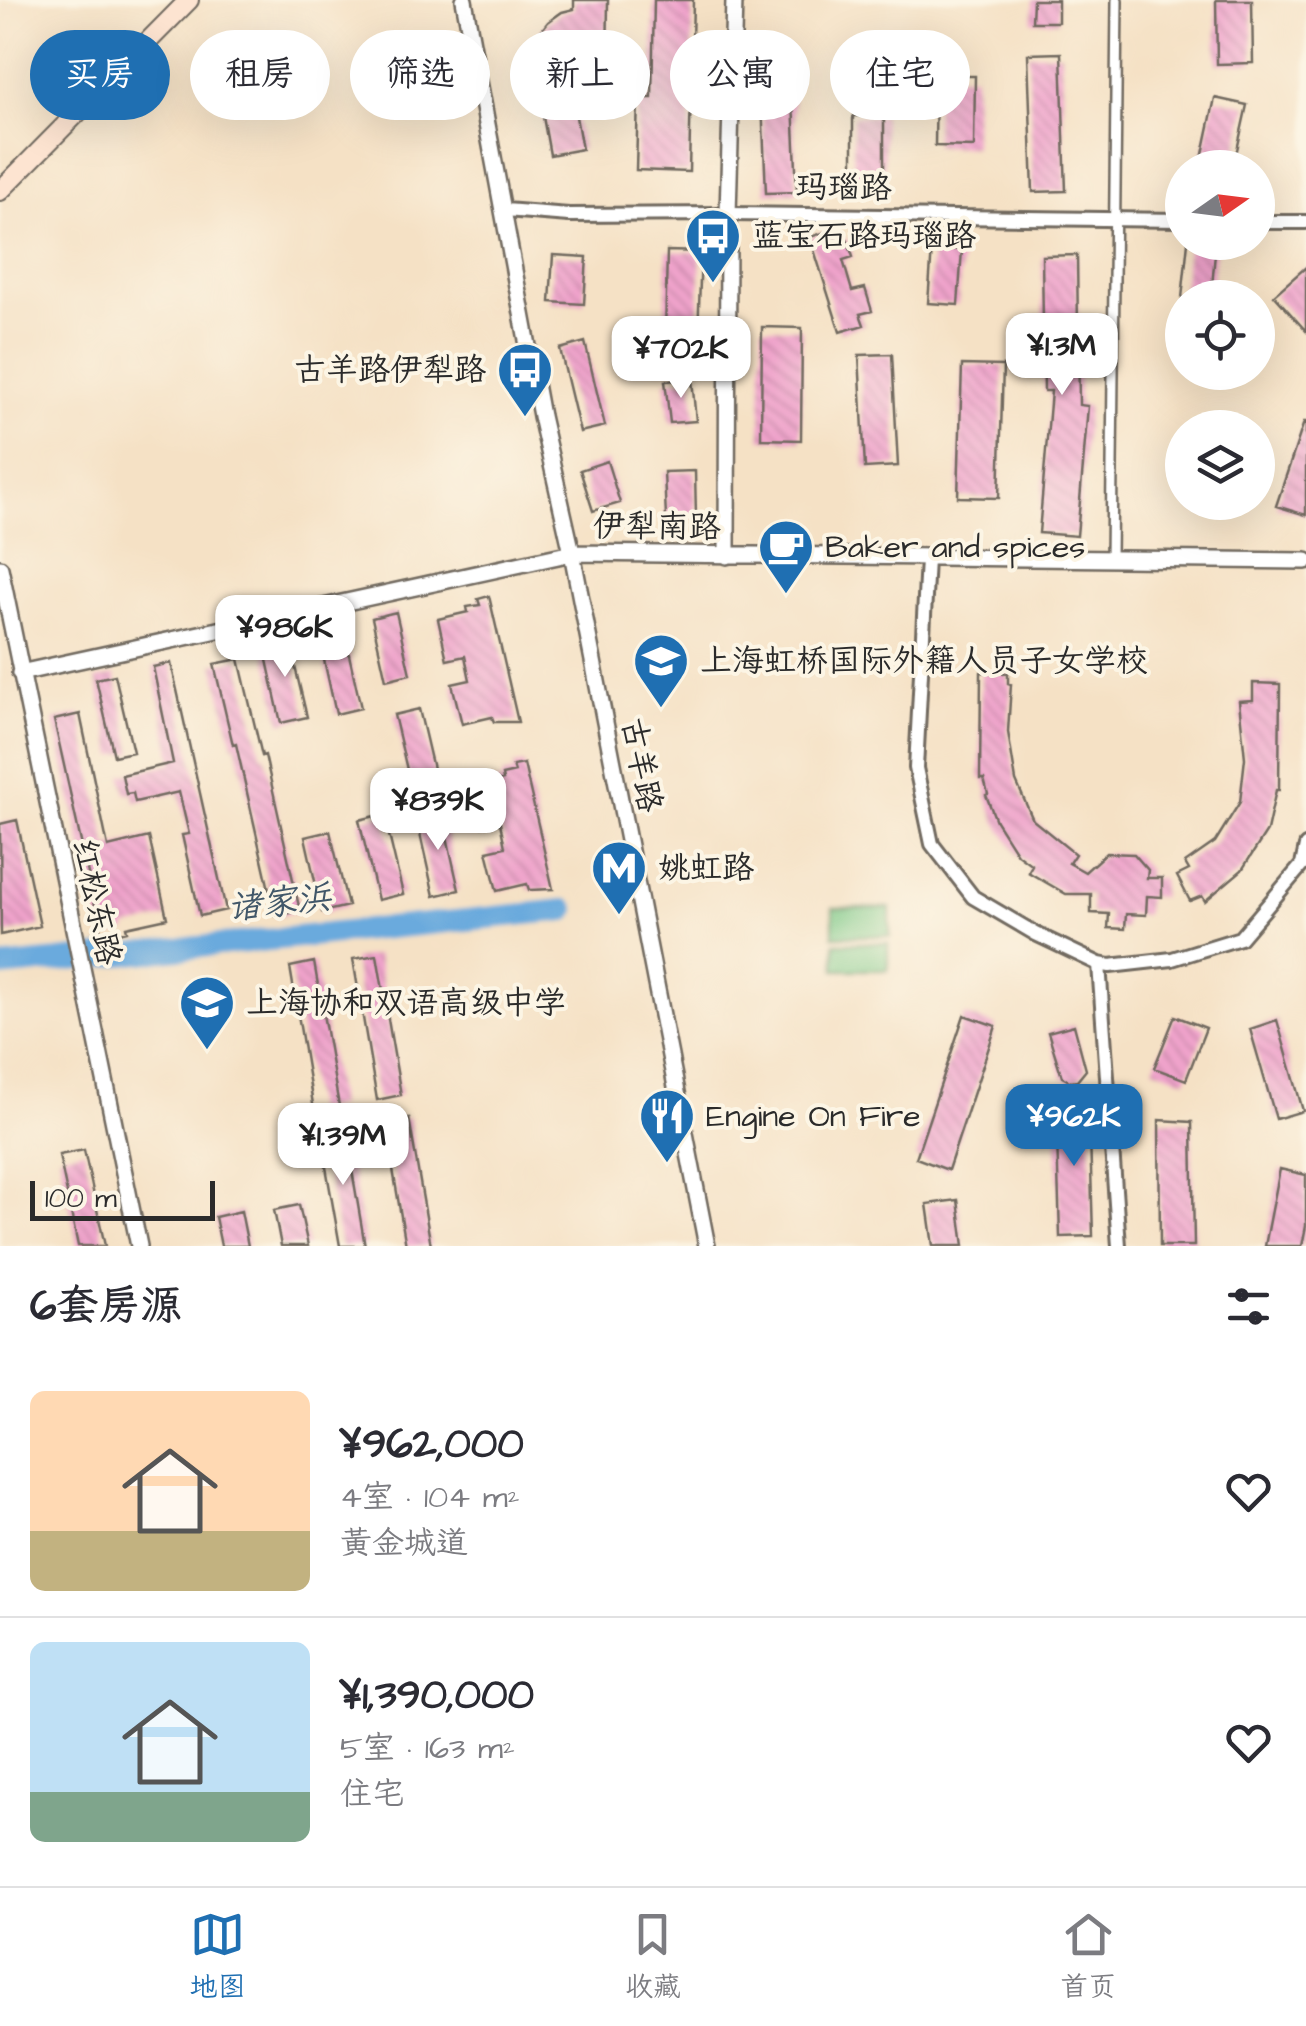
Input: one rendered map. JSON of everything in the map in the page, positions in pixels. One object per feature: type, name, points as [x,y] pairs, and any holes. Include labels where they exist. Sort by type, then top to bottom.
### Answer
[{"type":"main road","points":[[0,191],[189,0]]},
{"type":"street","name":"古羊路","points":[[464,0],[540,416],[572,554],[707,1246]]},
{"type":"street","points":[[727,556],[728,214],[734,0]]},
{"type":"street","points":[[1112,560],[1117,0]]},
{"type":"street","name":"玛瑙路","points":[[505,210],[569,215],[1165,220]]},
{"type":"street","points":[[1275,222],[1306,222]]},
{"type":"street","name":"伊犁南路","points":[[20,673],[572,554],[1306,561]]},
{"type":"street","points":[[927,559],[916,768],[932,844],[974,897],[1036,934],[1099,964],[1172,959],[1240,938],[1302,864],[1306,846]]},
{"type":"street","name":"红松东路","points":[[0,568],[139,1246]]},
{"type":"street","points":[[1099,964],[1119,1246]]},
{"type":"green space","points":[[833,908],[890,908],[890,936],[833,936]]},
{"type":"green space","points":[[835,943],[888,943],[888,970],[835,970]]},
{"type":"building","points":[[574,0],[608,0],[608,30],[542,30],[562,12],[574,9]]},
{"type":"building","points":[[654,0],[693,0],[692,30],[670,30],[670,120],[690,120],[689,172],[636,170],[637,120],[650,120]]},
{"type":"building","points":[[1033,0],[1058,0],[1058,22],[1032,22]]},
{"type":"building","points":[[1216,0],[1252,0],[1253,63],[1217,64]]},
{"type":"building","points":[[1061,53],[1066,191],[1033,192],[1028,54]]},
{"type":"building","points":[[970,76],[975,76],[974,147],[935,146],[935,120],[970,120]]},
{"type":"building","points":[[1215,98],[1247,105],[1237,150],[1204,150]]},
{"type":"building","points":[[544,120],[577,120],[582,149],[550,155]]},
{"type":"building","points":[[763,120],[794,120],[797,192],[766,193]]},
{"type":"building","points":[[853,120],[884,120],[884,189],[853,189]]},
{"type":"building","points":[[832,230],[836,242],[847,239],[853,257],[843,260],[852,291],[865,288],[872,311],[860,314],[864,325],[840,332],[810,237]]},
{"type":"building","points":[[932,248],[962,250],[958,305],[928,303]]},
{"type":"building","points":[[667,251],[701,252],[698,336],[665,335]]},
{"type":"building","points":[[553,255],[587,257],[584,304],[550,302]]},
{"type":"building","points":[[1077,255],[1079,405],[1088,406],[1077,536],[1039,533],[1051,391],[1044,391],[1042,256]]},
{"type":"building","points":[[1186,260],[1214,260],[1213,280],[1184,280]]},
{"type":"building","points":[[1306,267],[1306,331],[1275,296]]},
{"type":"building","points":[[762,327],[802,328],[801,440],[761,439]]},
{"type":"building","points":[[585,342],[605,426],[580,432],[560,349]]},
{"type":"building","points":[[892,354],[898,466],[865,468],[859,355]]},
{"type":"building","points":[[962,365],[1003,366],[999,498],[958,497]]},
{"type":"building","points":[[692,379],[696,421],[670,423],[665,381]]},
{"type":"building","points":[[1306,422],[1306,515],[1276,506]]},
{"type":"building","points":[[607,461],[620,503],[593,511],[580,470]]},
{"type":"building","points":[[695,471],[696,517],[666,518],[664,472]]},
{"type":"building","points":[[489,596],[518,722],[494,722],[492,717],[462,724],[452,684],[470,680],[465,656],[447,660],[438,619],[468,612],[467,607],[480,605],[478,599]]},
{"type":"building","points":[[396,612],[410,674],[386,680],[372,618]]},
{"type":"building","points":[[343,628],[361,708],[336,714],[318,633]]},
{"type":"building","points":[[288,637],[307,717],[281,723],[263,642]]},
{"type":"building","points":[[239,659],[300,911],[275,916],[214,664]]},
{"type":"building","points":[[171,663],[226,910],[200,916],[182,835],[189,834],[179,792],[135,802],[133,793],[126,794],[122,775],[173,763],[153,667]]},
{"type":"building","points":[[981,672],[1008,673],[1008,732],[1016,781],[1033,820],[1075,854],[1069,863],[1085,872],[1106,853],[1134,854],[1148,870],[1147,878],[1162,878],[1162,897],[1147,896],[1146,915],[1126,914],[1125,929],[1108,928],[1109,914],[1091,913],[1091,894],[1066,894],[1028,872],[1032,865],[1017,854],[996,821],[984,779],[980,779]]},
{"type":"building","points":[[115,675],[133,752],[114,756],[96,679]]},
{"type":"building","points":[[1253,683],[1280,684],[1279,790],[1267,831],[1242,870],[1205,901],[1202,896],[1190,901],[1177,876],[1189,870],[1185,863],[1215,842],[1240,802],[1245,758],[1239,701],[1253,700]]},
{"type":"building","points":[[419,709],[438,790],[413,795],[394,715]]},
{"type":"building","points":[[80,714],[108,847],[149,837],[167,918],[102,937],[54,720]]},
{"type":"building","points":[[524,764],[553,889],[529,890],[527,884],[497,891],[487,851],[505,847],[500,823],[482,827],[473,787],[503,780],[502,775],[515,772],[513,766]]},
{"type":"building","points":[[441,810],[459,890],[434,896],[416,816]]},
{"type":"building","points":[[384,814],[403,894],[378,900],[359,820]]},
{"type":"building","points":[[17,820],[40,926],[1,935],[0,824]]},
{"type":"building","points":[[330,831],[348,906],[322,912],[305,837]]},
{"type":"building","points":[[377,955],[401,1095],[377,1100],[353,959]]},
{"type":"building","points":[[314,962],[339,1106],[314,1110],[290,967]]},
{"type":"building","points":[[964,1015],[996,1026],[948,1170],[916,1158]]},
{"type":"building","points":[[1175,1016],[1206,1028],[1186,1080],[1154,1068]]},
{"type":"building","points":[[1277,1020],[1303,1111],[1276,1119],[1250,1029]]},
{"type":"building","points":[[1074,1025],[1086,1070],[1071,1082],[1062,1077],[1048,1032]]},
{"type":"building","points":[[1089,1101],[1093,1236],[1060,1237],[1056,1102]]},
{"type":"building","points":[[409,1118],[431,1246],[406,1246],[385,1122]]},
{"type":"building","points":[[1159,1120],[1192,1122],[1194,1246],[1160,1246]]},
{"type":"building","points":[[345,1129],[365,1246],[340,1246],[320,1133]]},
{"type":"building","points":[[84,1150],[105,1246],[78,1246],[59,1155]]},
{"type":"building","points":[[1280,1169],[1306,1175],[1302,1246],[1265,1246]]},
{"type":"building","points":[[958,1200],[964,1246],[933,1246],[927,1204]]},
{"type":"building","points":[[299,1205],[308,1246],[281,1246],[274,1210]]},
{"type":"building","points":[[241,1211],[248,1246],[221,1246],[215,1217]]},
{"type":"waterway","name":"诸家浜","points":[[0,967],[565,910]]},
{"type":"place","name":"蓝宝石路玛瑙路","points":[[713,285]]},
{"type":"place","name":"古羊路伊犁路","points":[[525,419]]},
{"type":"place","name":"Baker and spices","points":[[786,596]]},
{"type":"place","name":"上海虹桥国际外籍人员子女学校","points":[[661,710]]},
{"type":"place","name":"姚虹路","points":[[619,917]]},
{"type":"place","name":"上海协和双语高级中学","points":[[207,1052]]},
{"type":"place","name":"Engine On Fire","points":[[667,1165]]}]
